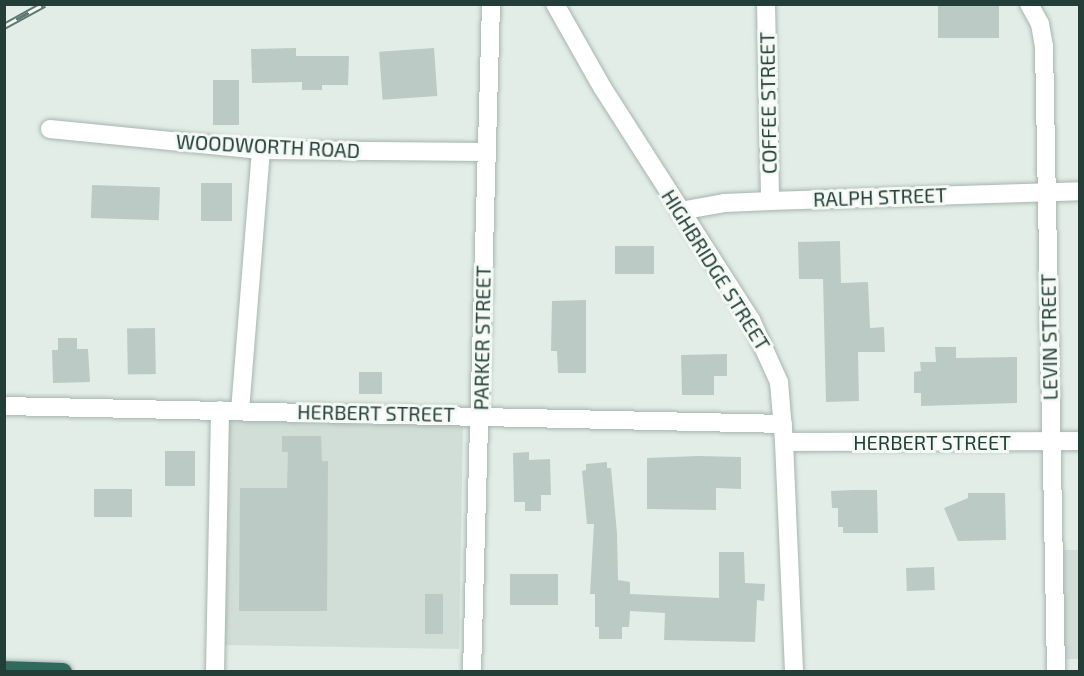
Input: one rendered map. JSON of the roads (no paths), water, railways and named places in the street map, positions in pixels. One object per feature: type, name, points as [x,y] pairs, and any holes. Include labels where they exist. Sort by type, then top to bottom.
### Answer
[{"type":"highway","points":[[4,670],[63,672]]},
{"type":"street","name":"PARKER STREET","points":[[472,672],[491,4]]},
{"type":"street","name":"HIGHBRIDGE STREET","points":[[555,4],[602,87],[762,340],[779,382],[784,433],[794,672]]},
{"type":"street","name":"COFFEE STREET","points":[[766,4],[770,201]]},
{"type":"street","name":"LEVIN STREET","points":[[1029,4],[1040,24],[1044,46],[1056,672]]},
{"type":"street","name":"WOODWORTH ROAD","points":[[50,129],[261,150],[486,152]]},
{"type":"street","points":[[240,411],[261,150]]},
{"type":"street","name":"RALPH STREET","points":[[680,211],[725,203],[1080,190]]},
{"type":"street","name":"HERBERT STREET","points":[[4,406],[480,415],[784,433],[1080,441]]},
{"type":"street","points":[[215,672],[220,410]]},
{"type":"railway","points":[[4,26],[44,4]]}]
